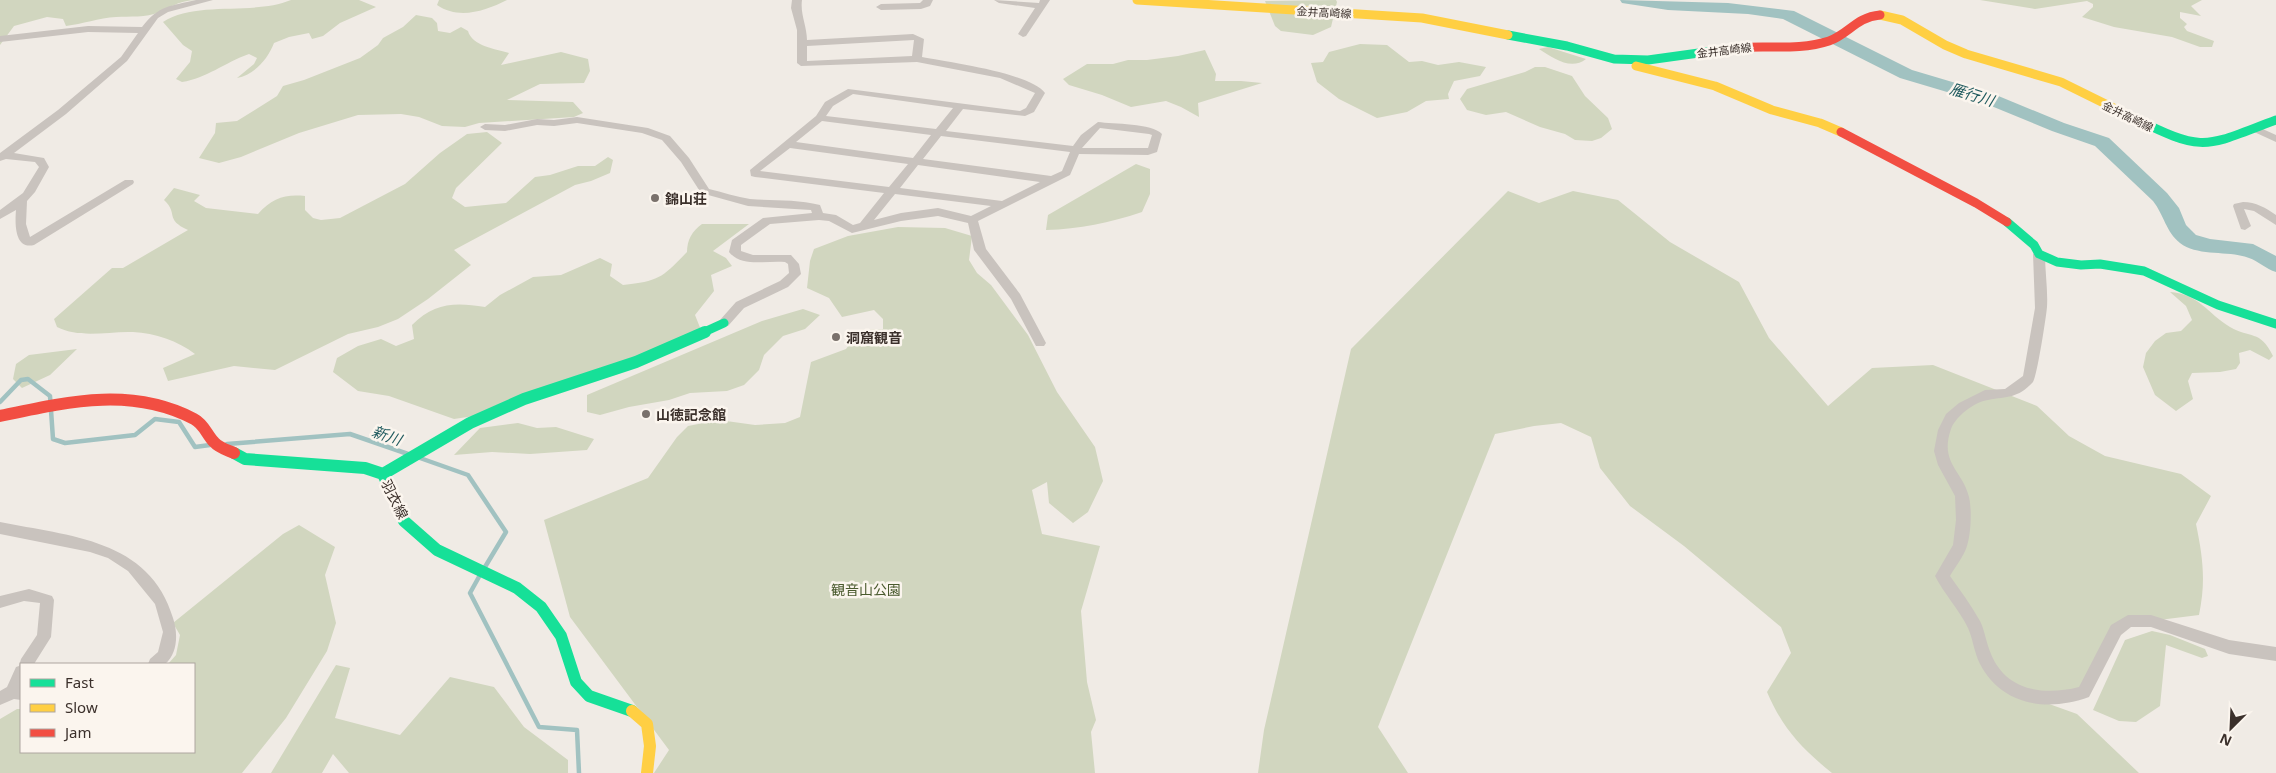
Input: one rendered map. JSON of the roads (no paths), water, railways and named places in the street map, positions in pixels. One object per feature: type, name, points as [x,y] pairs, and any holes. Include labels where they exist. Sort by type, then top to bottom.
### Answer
[{"type":"street","points":[[2,156],[62,112],[124,59],[155,16],[165,10],[208,0]]},
{"type":"street","points":[[797,0],[796,8],[802,30],[802,63],[808,65],[917,59],[1004,76],[1037,89],[1040,93],[1030,110],[1025,114],[850,91],[829,104],[820,118],[755,170],[756,174],[1001,204]]},
{"type":"street","points":[[881,6],[921,6],[927,4],[928,0]]},
{"type":"street","points":[[999,0],[1043,3],[1023,34]]},
{"type":"street","name":"金井高崎線","points":[[1137,0],[1422,18],[1567,46],[1614,59],[1648,60],[1740,47],[1829,41],[1844,33],[1861,18],[1868,15],[1881,14],[1899,18],[1944,46],[1974,57],[2044,75],[2163,133],[2185,140],[2213,143],[2256,129],[2276,120]]},
{"type":"street","points":[[0,39],[88,28],[146,30]]},
{"type":"street","points":[[802,43],[918,37],[917,59]]},
{"type":"street","points":[[1614,59],[1715,86],[1772,110],[1820,123],[1852,136],[1976,203],[2008,223],[2034,245],[2039,254],[2042,308],[2029,378],[2019,387],[2006,394],[1985,395],[1963,406],[1951,416],[1941,440],[1941,451],[1945,465],[1962,496],[1963,520],[1960,546],[1942,576],[1972,621],[1992,672],[2003,682],[2036,699],[2066,698],[2084,692],[2116,630],[2128,621],[2152,621],[2229,647],[2276,654]]},
{"type":"street","points":[[865,224],[961,105]]},
{"type":"street","points":[[383,474],[470,423],[524,399],[636,362],[724,323],[739,305],[784,285],[795,274],[794,265],[787,258],[740,256],[735,252],[736,243],[767,221],[819,216],[832,218],[852,228],[865,224],[938,212],[972,220],[1001,204],[1054,180],[1068,171],[1076,150],[1095,126],[1100,124],[1152,131],[1157,134],[1153,150],[1148,152],[1076,150],[820,118]]},
{"type":"street","points":[[485,127],[505,128],[537,122],[554,124],[577,120],[644,130],[666,138],[705,191],[748,202],[803,205],[816,208],[819,216]]},
{"type":"street","points":[[2256,129],[2276,139]]},
{"type":"street","points":[[787,144],[1054,180]]},
{"type":"street","points":[[0,215],[22,202],[31,192],[44,167],[40,160],[2,156]]},
{"type":"street","points":[[22,202],[20,224],[24,238],[30,242],[128,182]]},
{"type":"street","points":[[2244,226],[2238,208],[2238,206],[2243,204],[2260,209],[2276,221]]},
{"type":"street","points":[[972,220],[976,229],[980,250],[1016,297],[1040,343]]},
{"type":"street","points":[[2039,254],[2066,264],[2100,264],[2144,271],[2218,305],[2276,324]]},
{"type":"street","name":"羽衣線","points":[[0,416],[81,399],[126,397],[154,402],[196,420],[215,444],[245,459],[366,468],[383,474],[404,521],[437,550],[517,588],[541,607],[561,636],[576,682],[589,696],[633,711],[648,724],[650,746],[647,773]]},
{"type":"street","points":[[0,528],[91,546],[113,554],[132,567],[161,601],[170,632],[165,655],[156,663]]},
{"type":"street","points":[[0,602],[16,595],[36,594],[47,600],[44,637],[27,663]]},
{"type":"street","points":[[11,695],[20,674]]},
{"type":"waterway","name":"雁行川","points":[[1628,0],[1668,5],[1748,9],[1788,15],[1906,74],[1990,99],[2058,127],[2102,142],[2160,197],[2169,208],[2177,228],[2189,240],[2210,246],[2253,251],[2276,265]]},
{"type":"waterway","name":"新川","points":[[0,402],[21,380],[28,379],[50,396],[53,439],[65,443],[135,435],[155,419],[179,422],[195,447],[210,445]]},
{"type":"waterway","name":"新川","points":[[227,444],[350,434],[408,454]]},
{"type":"waterway","name":"新川","points":[[420,458],[468,475],[506,532],[485,567]]},
{"type":"waterway","name":"新川","points":[[480,575],[470,593],[539,727],[577,730],[579,773]]},
{"type":"place","name":"錦山荘","points":[[655,198]]},
{"type":"place","name":"洞窟観音","points":[[836,337]]},
{"type":"place","name":"山徳記念館","points":[[646,414]]},
{"type":"park label","name":"観音山公園","points":[[866,589]]}]
